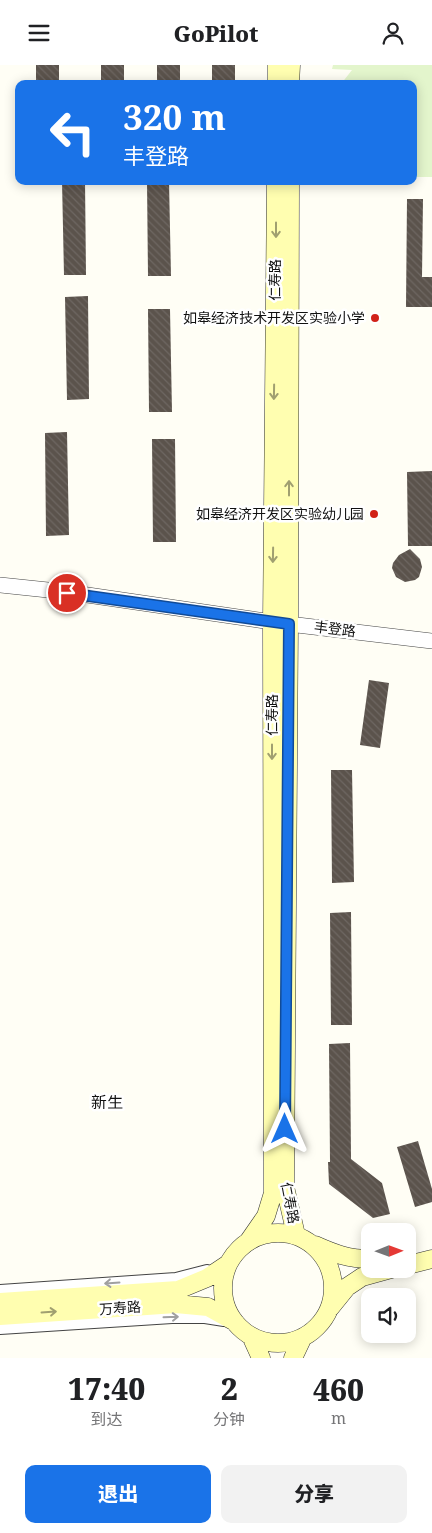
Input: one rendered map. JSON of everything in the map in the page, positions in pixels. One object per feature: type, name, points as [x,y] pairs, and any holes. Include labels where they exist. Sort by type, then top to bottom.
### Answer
[{"type":"main road","points":[[277,65],[277,80]]},
{"type":"main road","points":[[290,80],[291,65]]},
{"type":"main road","name":"仁寿路","points":[[276,185],[285,1187],[296,1235]]},
{"type":"main road","name":"仁寿路","points":[[248,1242],[266,1216],[273,1193],[281,623],[290,185]]},
{"type":"main road","points":[[361,1259],[338,1255],[296,1235],[280,1232],[263,1234],[248,1242],[237,1251],[228,1264],[223,1294],[228,1309],[236,1323],[251,1336],[268,1342],[286,1343],[303,1337],[318,1326],[328,1310],[347,1287],[361,1278]]},
{"type":"main road","points":[[312,1244],[325,1258],[332,1275],[333,1293],[328,1310]]},
{"type":"main road","points":[[416,1251],[432,1247]]},
{"type":"main road","points":[[416,1263],[432,1259]]},
{"type":"main road","name":"万寿路","points":[[0,1302],[178,1290],[207,1278],[228,1264]]},
{"type":"main road","name":"万寿路","points":[[0,1315],[176,1304],[208,1307],[236,1323]]},
{"type":"main road","points":[[251,1336],[261,1358]]},
{"type":"main road","points":[[293,1358],[303,1337]]},
{"type":"street","name":"丰登路","points":[[0,585],[281,623],[432,641]]},
{"type":"street","points":[[0,1291],[176,1279],[228,1264]]},
{"type":"street","points":[[0,1328],[172,1317],[205,1317],[236,1323]]},
{"type":"green space","points":[[333,65],[432,65],[432,177],[417,177],[417,80],[344,80],[352,70],[332,69]]},
{"type":"building","points":[[36,65],[59,65],[59,80],[36,80]]},
{"type":"building","points":[[101,65],[124,65],[124,80],[101,80]]},
{"type":"building","points":[[157,65],[180,65],[180,80],[157,80]]},
{"type":"building","points":[[212,65],[235,65],[235,80],[212,80]]},
{"type":"building","points":[[62,185],[85,185],[86,275],[64,275]]},
{"type":"building","points":[[147,185],[169,185],[171,276],[148,276]]},
{"type":"building","points":[[407,199],[423,199],[422,277],[432,277],[432,307],[406,307]]},
{"type":"building","points":[[88,296],[89,399],[67,400],[65,297]]},
{"type":"building","points":[[148,309],[170,309],[172,412],[149,412]]},
{"type":"building","points":[[67,432],[69,535],[46,536],[45,433]]},
{"type":"building","points":[[152,439],[175,439],[176,542],[153,542]]},
{"type":"building","points":[[432,471],[432,546],[408,546],[407,472]]},
{"type":"building","points":[[410,549],[420,559],[422,567],[419,577],[405,582],[396,577],[392,568],[399,555]]},
{"type":"building","points":[[369,680],[389,683],[380,748],[360,745]]},
{"type":"building","points":[[331,770],[352,770],[354,882],[332,883]]},
{"type":"building","points":[[351,912],[352,1025],[331,1025],[330,913]]},
{"type":"building","points":[[350,1043],[351,1159],[382,1183],[390,1214],[373,1218],[329,1184],[329,1044]]},
{"type":"building","points":[[418,1141],[432,1189],[432,1202],[415,1207],[397,1147]]},
{"type":"place","name":"如皋经济技术开发区实验小学","points":[[375,318]]},
{"type":"place","name":"如皋经济开发区实验幼儿园","points":[[374,514]]},
{"type":"district","name":"新生","points":[[107,1102]]},
{"type":"route","points":[[67,593],[289,624],[285,1129]]}]
